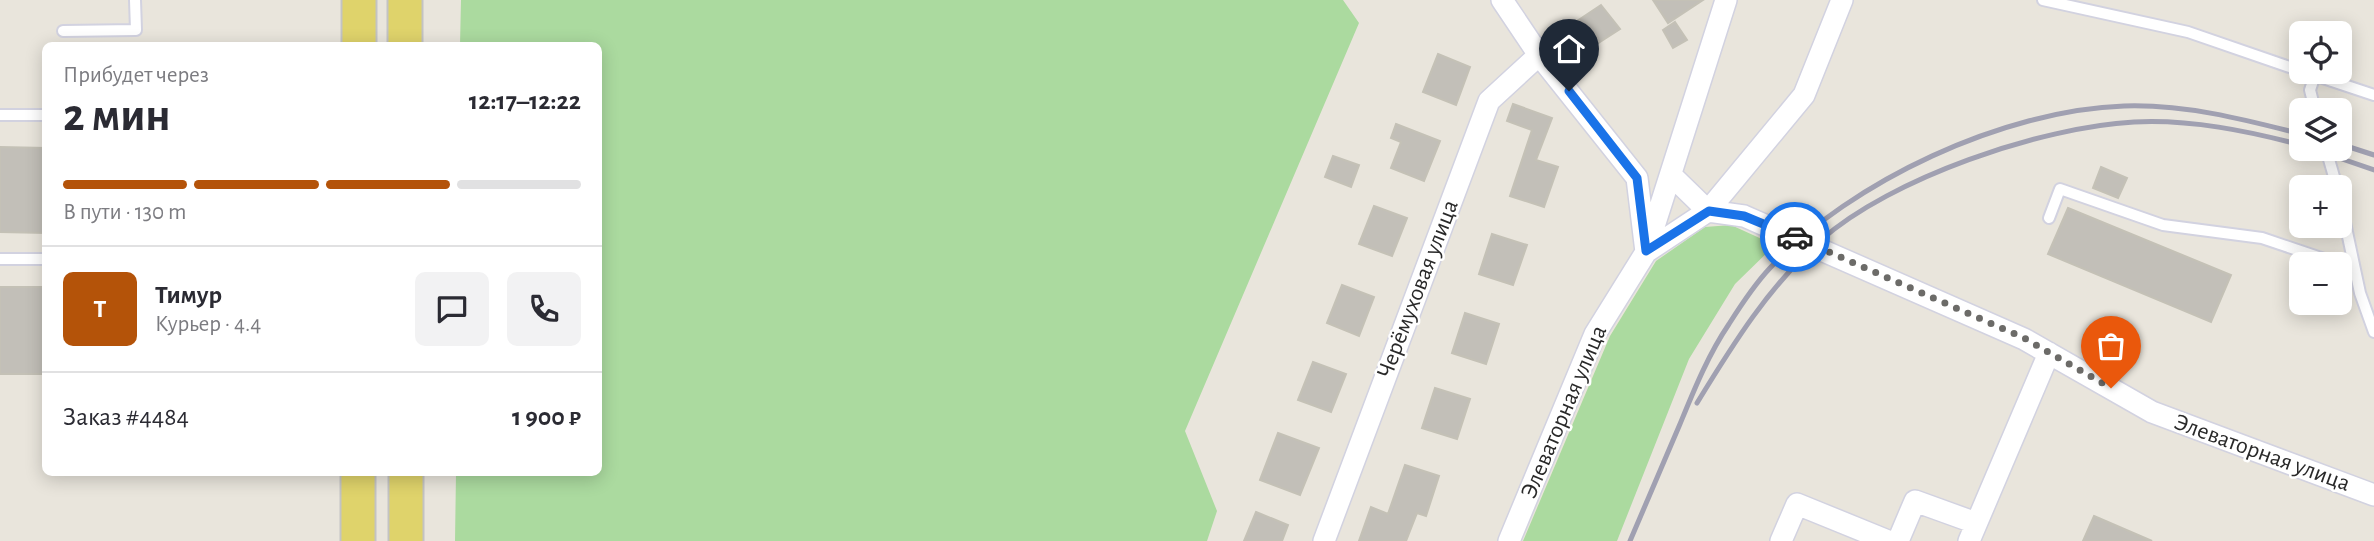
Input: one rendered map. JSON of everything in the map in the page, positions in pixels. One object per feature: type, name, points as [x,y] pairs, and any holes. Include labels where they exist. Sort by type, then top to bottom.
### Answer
[{"type":"main road","points":[[359,0],[359,42]]},
{"type":"main road","points":[[405,0],[405,42]]},
{"type":"main road","points":[[358,476],[358,541]]},
{"type":"main road","points":[[406,476],[406,541]]},
{"type":"street","points":[[1502,0],[1539,55],[1637,178],[1646,251]]},
{"type":"street","points":[[1646,251],[1726,0]]},
{"type":"street","points":[[1671,175],[1709,211],[1804,95],[1842,0]]},
{"type":"street","name":"Черёмуховая улица","points":[[1324,541],[1489,101],[1539,55]]},
{"type":"street","name":"Элеваторная улица","points":[[1509,541],[1595,334],[1646,251],[1709,211],[1744,216],[2024,338],[2152,412],[2374,495]]},
{"type":"street","points":[[1898,541],[1916,501],[1972,532],[2049,353]]},
{"type":"street","points":[[1782,541],[1797,505],[1888,541]]},
{"type":"lane","points":[[63,31],[136,30],[135,0]]},
{"type":"lane","points":[[2043,0],[2188,32],[2289,66]]},
{"type":"lane","points":[[2342,84],[2374,95]]},
{"type":"lane","points":[[0,115],[42,116]]},
{"type":"lane","points":[[2049,218],[2060,189],[2163,225],[2262,238],[2303,252]]},
{"type":"lane","points":[[2348,238],[2374,332]]},
{"type":"lane","points":[[0,259],[42,259]]},
{"type":"green space","points":[[461,0],[1343,0],[1359,23],[1185,431],[1217,511],[1207,541],[455,541],[456,476],[602,476],[602,42],[460,42]]},
{"type":"green space","points":[[1731,225],[1775,245],[1735,284],[1689,359],[1617,541],[1523,541],[1610,336],[1656,261],[1705,227]]},
{"type":"building","points":[[1653,0],[1703,0],[1668,23]]},
{"type":"building","points":[[1601,5],[1620,29],[1581,54],[1565,29]]},
{"type":"building","points":[[1675,22],[1687,40],[1673,48],[1663,30]]},
{"type":"building","points":[[1438,54],[1470,67],[1456,105],[1423,92]]},
{"type":"building","points":[[1513,104],[1552,118],[1536,160],[1558,167],[1544,207],[1510,196],[1532,130],[1507,121]]},
{"type":"building","points":[[1396,124],[1440,141],[1424,181],[1391,168],[1401,142],[1391,138]]},
{"type":"building","points":[[0,147],[42,148],[42,233],[0,232]]},
{"type":"building","points":[[1333,156],[1359,165],[1351,187],[1325,177]]},
{"type":"building","points":[[2101,167],[2127,178],[2118,198],[2093,188]]},
{"type":"building","points":[[1374,206],[1407,218],[1392,256],[1359,244]]},
{"type":"building","points":[[2068,208],[2231,275],[2211,322],[2048,254]]},
{"type":"building","points":[[1492,234],[1527,245],[1513,285],[1479,274]]},
{"type":"building","points":[[1342,285],[1374,297],[1359,336],[1327,323]]},
{"type":"building","points":[[0,287],[42,287],[42,374],[0,374]]},
{"type":"building","points":[[1465,313],[1499,324],[1486,364],[1452,353]]},
{"type":"building","points":[[1313,362],[1346,374],[1331,412],[1298,400]]},
{"type":"building","points":[[1435,388],[1470,399],[1457,439],[1422,428]]},
{"type":"building","points":[[1278,433],[1319,448],[1300,495],[1260,480]]},
{"type":"building","points":[[1405,465],[1439,476],[1426,516],[1417,513],[1406,541],[1359,541],[1371,507],[1388,514]]},
{"type":"building","points":[[1256,512],[1288,525],[1282,541],[1244,541]]},
{"type":"building","points":[[2094,516],[2152,541],[2083,541]]},
{"type":"railway","points":[[1630,541],[1702,373],[1721,336],[1748,295],[1770,268],[1804,236],[1886,180],[1932,156],[1981,136],[2029,121],[2078,111],[2124,106],[2169,107],[2235,118],[2289,131]]},
{"type":"railway","points":[[1697,403],[1768,296],[1802,258],[1851,217],[1926,177],[2013,145],[2097,126],[2134,122],[2176,122],[2219,127],[2289,142]]},
{"type":"railway","points":[[2352,148],[2374,155]]},
{"type":"railway","points":[[2348,161],[2374,170]]},
{"type":"way so far","points":[[1795,237],[2024,338],[2111,388]]},
{"type":"route","points":[[1569,91],[1637,178],[1646,251],[1709,211],[1744,216],[1795,237]]}]
